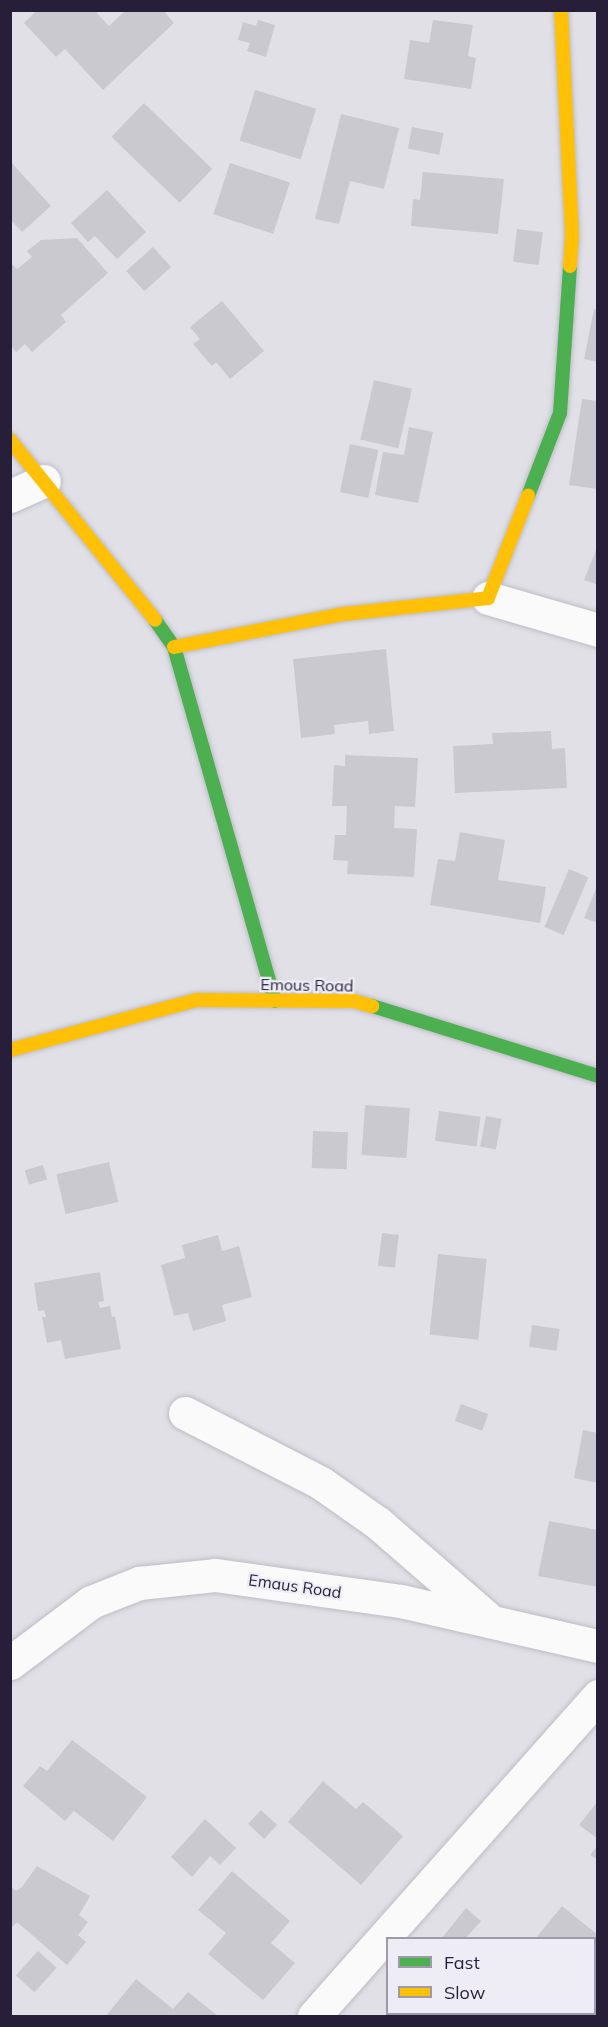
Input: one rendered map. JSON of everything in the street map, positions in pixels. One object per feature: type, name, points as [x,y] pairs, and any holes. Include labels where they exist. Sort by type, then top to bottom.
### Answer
[{"type":"street","points":[[488,598],[560,413],[572,236],[561,10]]},
{"type":"street","points":[[10,440],[140,598],[174,647],[275,1001]]},
{"type":"street","points":[[10,496],[44,481]]},
{"type":"street","points":[[174,647],[344,614],[488,598],[597,630]]},
{"type":"street","name":"Emous Road","points":[[10,1050],[196,1000],[354,1001],[597,1076]]},
{"type":"street","points":[[185,1413],[321,1483],[378,1523],[486,1617]]},
{"type":"street","name":"Emaus Road","points":[[10,1663],[91,1602],[139,1583],[215,1575],[486,1617],[597,1646]]},
{"type":"street","points":[[314,2016],[597,1696]]},
{"type":"building","points":[[37,10],[94,10],[109,26],[126,10],[163,10],[174,23],[103,90],[65,49],[56,57],[24,23]]},
{"type":"building","points":[[258,20],[275,25],[266,57],[247,51],[250,43],[238,40],[243,22],[256,26]]},
{"type":"building","points":[[433,20],[473,25],[468,56],[476,58],[471,89],[404,79],[410,40],[429,43]]},
{"type":"building","points":[[255,90],[316,109],[301,159],[240,141]]},
{"type":"building","points":[[144,103],[212,169],[180,203],[111,137]]},
{"type":"building","points":[[341,114],[399,128],[384,189],[350,181],[339,224],[315,219]]},
{"type":"building","points":[[412,127],[443,133],[439,155],[408,149]]},
{"type":"building","points":[[10,161],[51,206],[22,232],[10,219]]},
{"type":"building","points":[[230,163],[290,182],[273,234],[213,214]]},
{"type":"building","points":[[423,172],[504,179],[498,234],[411,226],[413,199],[420,200]]},
{"type":"building","points":[[107,190],[146,232],[117,259],[95,236],[88,242],[71,223]]},
{"type":"building","points":[[517,229],[543,232],[539,265],[513,262]]},
{"type":"building","points":[[77,238],[108,273],[61,315],[66,322],[32,352],[25,344],[16,352],[10,345],[10,262],[17,269],[32,257],[27,251],[41,240]]},
{"type":"building","points":[[153,247],[171,267],[144,291],[126,271]]},
{"type":"building","points":[[222,301],[264,351],[230,379],[216,362],[212,366],[193,344],[200,339],[190,327]]},
{"type":"building","points":[[594,309],[598,310],[598,362],[584,359]]},
{"type":"building","points":[[374,380],[412,389],[398,448],[360,439]]},
{"type":"building","points":[[582,399],[598,401],[598,489],[569,485]]},
{"type":"building","points":[[409,427],[433,432],[418,503],[375,495],[383,452],[404,455]]},
{"type":"building","points":[[350,444],[378,450],[368,498],[340,492]]},
{"type":"building","points":[[596,550],[598,550],[598,585],[584,580]]},
{"type":"building","points":[[386,649],[394,731],[369,734],[368,721],[334,725],[335,734],[301,738],[293,659]]},
{"type":"building","points":[[551,731],[552,749],[565,748],[567,788],[455,793],[453,746],[493,744],[492,733]]},
{"type":"building","points":[[345,755],[418,758],[415,807],[395,806],[394,828],[417,829],[414,877],[347,874],[348,861],[333,860],[335,835],[346,835],[347,806],[332,806],[334,765],[345,766]]},
{"type":"building","points":[[460,832],[505,840],[498,880],[546,887],[540,923],[430,905],[438,859],[455,861]]},
{"type":"building","points":[[569,869],[588,877],[564,935],[544,927]]},
{"type":"building","points":[[598,886],[598,923],[584,918]]},
{"type":"building","points":[[365,1105],[410,1108],[406,1158],[362,1155]]},
{"type":"building","points":[[439,1111],[481,1117],[476,1147],[435,1141]]},
{"type":"building","points":[[486,1116],[502,1119],[496,1149],[480,1146]]},
{"type":"building","points":[[313,1131],[348,1132],[347,1169],[312,1168]]},
{"type":"building","points":[[109,1162],[118,1202],[66,1214],[56,1174]]},
{"type":"building","points":[[43,1165],[47,1179],[29,1185],[25,1170]]},
{"type":"building","points":[[382,1233],[399,1235],[395,1268],[378,1266]]},
{"type":"building","points":[[218,1235],[222,1251],[239,1246],[252,1297],[222,1305],[226,1321],[193,1331],[188,1313],[174,1316],[161,1265],[185,1258],[182,1245]]},
{"type":"building","points":[[438,1254],[487,1259],[478,1340],[430,1335]]},
{"type":"building","points":[[100,1272],[104,1301],[98,1302],[100,1308],[110,1306],[112,1317],[115,1316],[121,1349],[65,1359],[61,1340],[47,1343],[42,1317],[46,1317],[44,1310],[38,1311],[34,1283]]},
{"type":"building","points":[[532,1325],[560,1329],[557,1351],[529,1347]]},
{"type":"building","points":[[461,1404],[488,1414],[482,1431],[455,1421]]},
{"type":"building","points":[[583,1430],[598,1433],[598,1483],[574,1478]]},
{"type":"building","points":[[549,1521],[598,1530],[598,1587],[538,1576]]},
{"type":"building","points":[[72,1740],[147,1797],[113,1841],[74,1811],[65,1821],[23,1786],[40,1766],[47,1771]]},
{"type":"building","points":[[323,1781],[356,1809],[363,1802],[403,1836],[361,1885],[288,1822]]},
{"type":"building","points":[[598,1801],[598,1839],[579,1825]]},
{"type":"building","points":[[261,1810],[277,1825],[264,1839],[248,1824]]},
{"type":"building","points":[[205,1819],[236,1848],[220,1865],[210,1856],[192,1877],[171,1857]]},
{"type":"building","points":[[598,1845],[598,1860],[590,1855]]},
{"type":"building","points":[[37,1866],[90,1896],[79,1915],[88,1922],[78,1935],[86,1942],[67,1965],[17,1922],[10,1929],[10,1886],[16,1891],[22,1887]]},
{"type":"building","points":[[232,1871],[290,1921],[271,1943],[295,1963],[263,2000],[208,1954],[226,1933],[198,1910]]},
{"type":"building","points":[[562,1906],[598,1935],[596,1952],[596,1937],[537,1937]]},
{"type":"building","points":[[466,1908],[481,1921],[467,1937],[443,1937]]},
{"type":"building","points":[[38,1951],[57,1968],[34,1992],[16,1976]]},
{"type":"building","points":[[136,1979],[173,2009],[188,1992],[218,2016],[106,2016]]},
{"type":"building","points":[[442,2015],[503,2015],[503,2016]]},
{"type":"traffic: fast","points":[[528,496],[560,413],[570,266]]},
{"type":"traffic: fast","points":[[155,620],[174,647],[275,1001]]},
{"type":"traffic: fast","points":[[372,1006],[598,1076]]},
{"type":"traffic: slow","points":[[561,10],[572,236],[570,266]]},
{"type":"traffic: slow","points":[[10,440],[155,620]]},
{"type":"traffic: slow","points":[[174,647],[344,614],[488,598],[528,496]]},
{"type":"traffic: slow","points":[[10,1050],[196,1000],[354,1001],[372,1006]]}]
